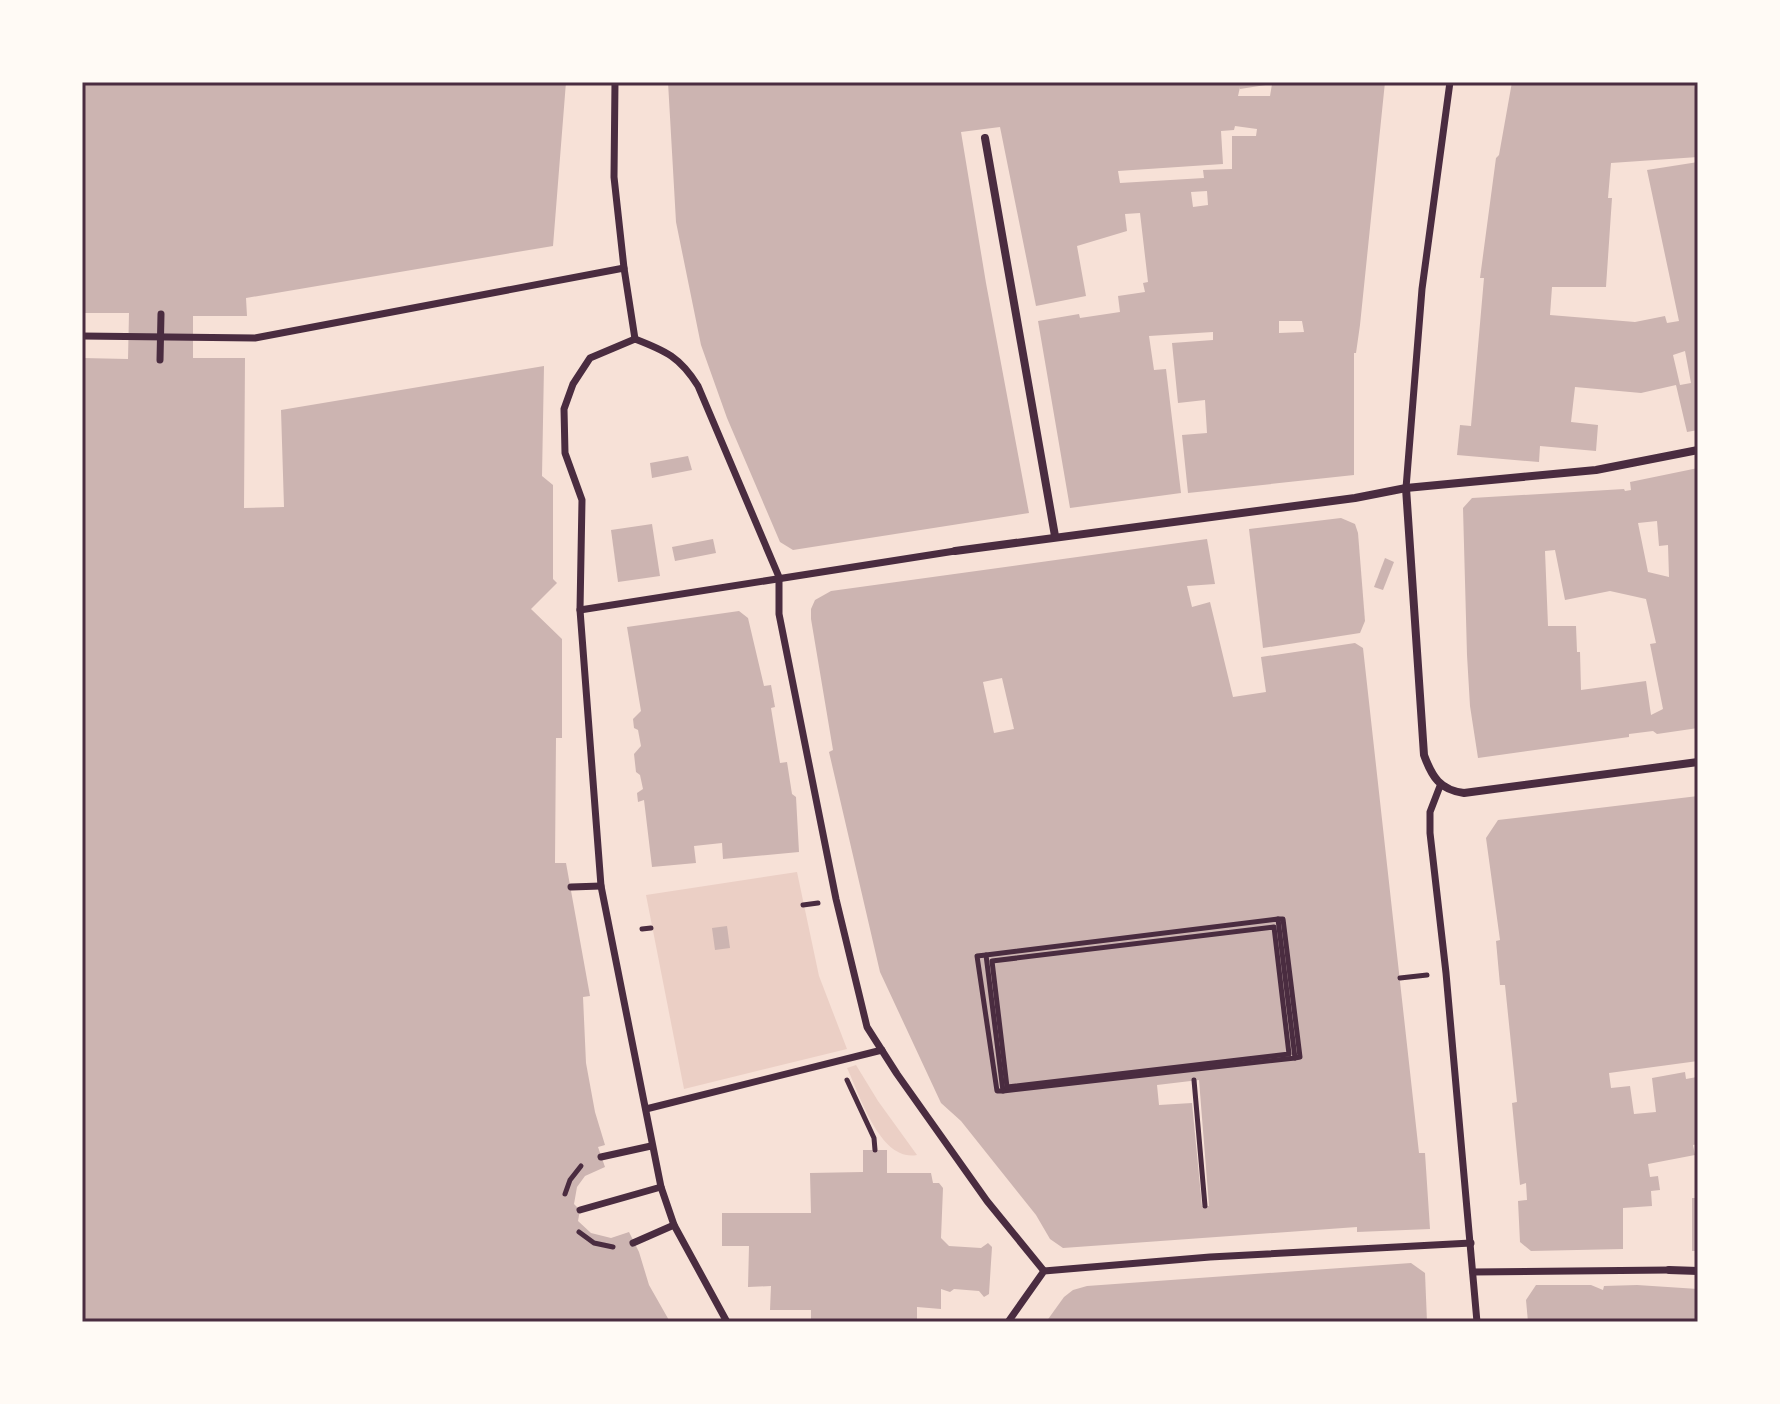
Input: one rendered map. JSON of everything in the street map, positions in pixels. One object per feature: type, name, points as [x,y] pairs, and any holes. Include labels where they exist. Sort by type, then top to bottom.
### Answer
[{"type":"street","points":[[615,82],[614,177],[635,339]]},
{"type":"street","points":[[1450,82],[1422,289],[1406,488],[1424,755],[1431,774],[1440,786],[1464,793],[1698,762]]},
{"type":"street","points":[[985,138],[1055,536]]},
{"type":"street","points":[[82,336],[255,338],[624,268]]},
{"type":"street","points":[[160,360],[161,314]]},
{"type":"street","points":[[727,1322],[674,1225],[661,1187],[601,886],[580,610],[582,500],[565,453],[564,409],[573,384],[590,358],[635,339],[670,353],[687,368],[698,386],[779,577],[779,614],[836,899],[867,1027],[987,1201],[1044,1271]]},
{"type":"street","points":[[580,610],[1055,536],[1355,498],[1406,488],[1596,470],[1698,450]]},
{"type":"street","points":[[1440,786],[1430,812],[1430,833],[1477,1322]]},
{"type":"street","points":[[571,887],[601,886]]},
{"type":"street","points":[[646,1109],[882,1050]]},
{"type":"street","points":[[601,1157],[651,1146]]},
{"type":"street","points":[[580,1210],[661,1187]]},
{"type":"street","points":[[633,1243],[674,1225]]},
{"type":"street","points":[[1008,1322],[1044,1271],[1210,1257],[1471,1243]]},
{"type":"street","points":[[1473,1272],[1698,1271]]},
{"type":"path","points":[[803,905],[819,902]]},
{"type":"path","points":[[1278,919],[1295,1058],[1003,1091],[986,955],[1278,919]]},
{"type":"path","points":[[1274,927],[1289,1054],[1007,1087],[1000,1024],[992,961],[1274,927]]},
{"type":"path","points":[[642,929],[651,928]]},
{"type":"path","points":[[839,1061],[874,1138],[875,1150]]},
{"type":"path","points":[[1194,1080],[1205,1206]]},
{"type":"path","points":[[565,1197],[565,1188],[576,1171],[601,1157]]},
{"type":"path","points":[[577,1230],[584,1238],[605,1247],[633,1243]]},
{"type":"shaded area","points":[[797,872],[819,976],[847,1049],[684,1089],[646,895]]},
{"type":"shaded area","points":[[856,1065],[917,1155],[904,1154],[882,1138],[847,1068]]},
{"type":"building","points":[[82,82],[566,82],[553,246],[246,298],[247,316],[193,316],[193,358],[245,358],[244,508],[284,507],[281,410],[544,366],[542,476],[553,485],[553,579],[557,583],[531,609],[562,639],[562,738],[556,738],[555,863],[566,863],[590,996],[583,997],[586,1063],[605,1145],[598,1147],[605,1167],[585,1176],[577,1187],[574,1204],[580,1210],[578,1221],[591,1233],[611,1238],[629,1232],[649,1285],[670,1322],[82,1322],[82,358],[128,359],[129,313],[82,313]]},
{"type":"building","points":[[668,82],[1385,82],[1360,325],[1354,353],[1354,475],[1188,493],[1182,435],[1207,433],[1205,400],[1178,403],[1172,343],[1213,340],[1213,332],[1149,336],[1154,370],[1166,369],[1181,493],[1070,508],[1038,321],[1079,314],[1080,318],[1120,312],[1118,296],[1145,292],[1143,283],[1148,282],[1140,213],[1125,214],[1127,231],[1077,246],[1086,296],[1036,306],[1000,127],[961,132],[1029,513],[793,550],[780,542],[727,418],[701,345],[676,222]],"holes":[[[1272,84],[1270,96],[1238,96],[1240,89]],[[1235,126],[1257,129],[1256,136],[1232,136],[1232,169],[1203,170],[1204,178],[1120,183],[1118,171],[1223,164],[1221,131],[1234,130]],[[1207,191],[1208,205],[1193,207],[1191,192]],[[1279,321],[1302,321],[1304,332],[1279,333]]]},
{"type":"building","points":[[1512,82],[1694,82],[1698,157],[1611,163],[1608,198],[1612,198],[1606,287],[1552,287],[1550,315],[1635,322],[1665,316],[1667,323],[1679,321],[1647,170],[1698,162],[1698,430],[1687,432],[1676,385],[1641,393],[1575,387],[1571,422],[1598,425],[1596,451],[1540,446],[1539,462],[1457,455],[1460,425],[1471,426],[1484,278],[1480,278],[1496,158]],"holes":[[[1685,351],[1691,383],[1680,385],[1673,355]]]},
{"type":"building","points":[[688,456],[692,470],[652,478],[650,463]]},
{"type":"building","points":[[1698,468],[1698,728],[1657,734],[1653,731],[1629,734],[1629,737],[1478,758],[1470,706],[1463,508],[1472,498],[1625,491],[1631,490],[1630,482]],"holes":[[[1657,521],[1659,546],[1668,545],[1669,577],[1648,572],[1638,523]],[[1555,550],[1565,600],[1610,591],[1646,599],[1656,643],[1650,644],[1663,709],[1651,715],[1646,681],[1581,690],[1576,626],[1548,626],[1545,551]]]},
{"type":"building","points":[[1341,518],[1355,524],[1358,533],[1365,621],[1360,633],[1263,648],[1249,529]]},
{"type":"building","points":[[652,524],[660,576],[618,582],[611,530]]},
{"type":"building","points":[[713,539],[716,553],[675,561],[672,547]]},
{"type":"building","points":[[1207,539],[1215,584],[1187,586],[1192,607],[1210,602],[1233,697],[1266,692],[1261,657],[1355,643],[1363,648],[1419,1153],[1425,1153],[1430,1229],[1357,1232],[1357,1227],[1063,1248],[1050,1239],[1036,1215],[961,1121],[941,1103],[880,972],[829,752],[833,750],[811,619],[815,600],[831,591]],"holes":[[[1002,678],[1014,729],[994,733],[983,682]],[[1199,1080],[1209,1206],[1202,1206],[1192,1103],[1159,1105],[1157,1085]]]},
{"type":"building","points":[[1385,558],[1394,562],[1383,590],[1374,587]]},
{"type":"building","points":[[739,611],[748,618],[764,686],[771,685],[775,707],[771,708],[780,763],[787,762],[792,794],[796,797],[799,852],[723,859],[722,843],[694,846],[696,863],[652,867],[644,800],[638,802],[637,793],[643,789],[640,775],[636,772],[634,754],[641,746],[633,719],[641,711],[627,627]]},
{"type":"building","points":[[1698,796],[1698,1061],[1609,1073],[1611,1088],[1630,1086],[1634,1114],[1656,1112],[1652,1078],[1685,1072],[1686,1079],[1697,1077],[1698,1144],[1693,1145],[1695,1155],[1648,1164],[1650,1177],[1658,1176],[1660,1190],[1651,1191],[1652,1206],[1623,1208],[1623,1249],[1531,1251],[1520,1242],[1518,1201],[1527,1200],[1526,1183],[1520,1185],[1512,1103],[1517,1102],[1505,985],[1500,985],[1496,941],[1500,940],[1486,838],[1498,820]]},
{"type":"building","points":[[727,926],[730,948],[715,950],[712,928]]},
{"type":"building","points":[[863,1150],[887,1150],[887,1173],[931,1173],[933,1183],[939,1183],[943,1188],[941,1238],[949,1246],[981,1248],[988,1243],[992,1247],[989,1294],[984,1297],[979,1291],[954,1289],[950,1292],[941,1289],[941,1309],[917,1307],[917,1322],[811,1322],[811,1310],[770,1310],[771,1286],[748,1287],[749,1246],[722,1246],[722,1213],[811,1213],[810,1173],[863,1172]]},
{"type":"building","points":[[1692,1198],[1698,1198],[1698,1251],[1692,1251]]},
{"type":"building","points":[[1411,1263],[1425,1273],[1427,1322],[1046,1322],[1064,1297],[1073,1290],[1087,1286]]},
{"type":"building","points":[[1536,1285],[1591,1285],[1603,1290],[1604,1286],[1637,1285],[1698,1289],[1698,1322],[1528,1322],[1526,1300]]}]
